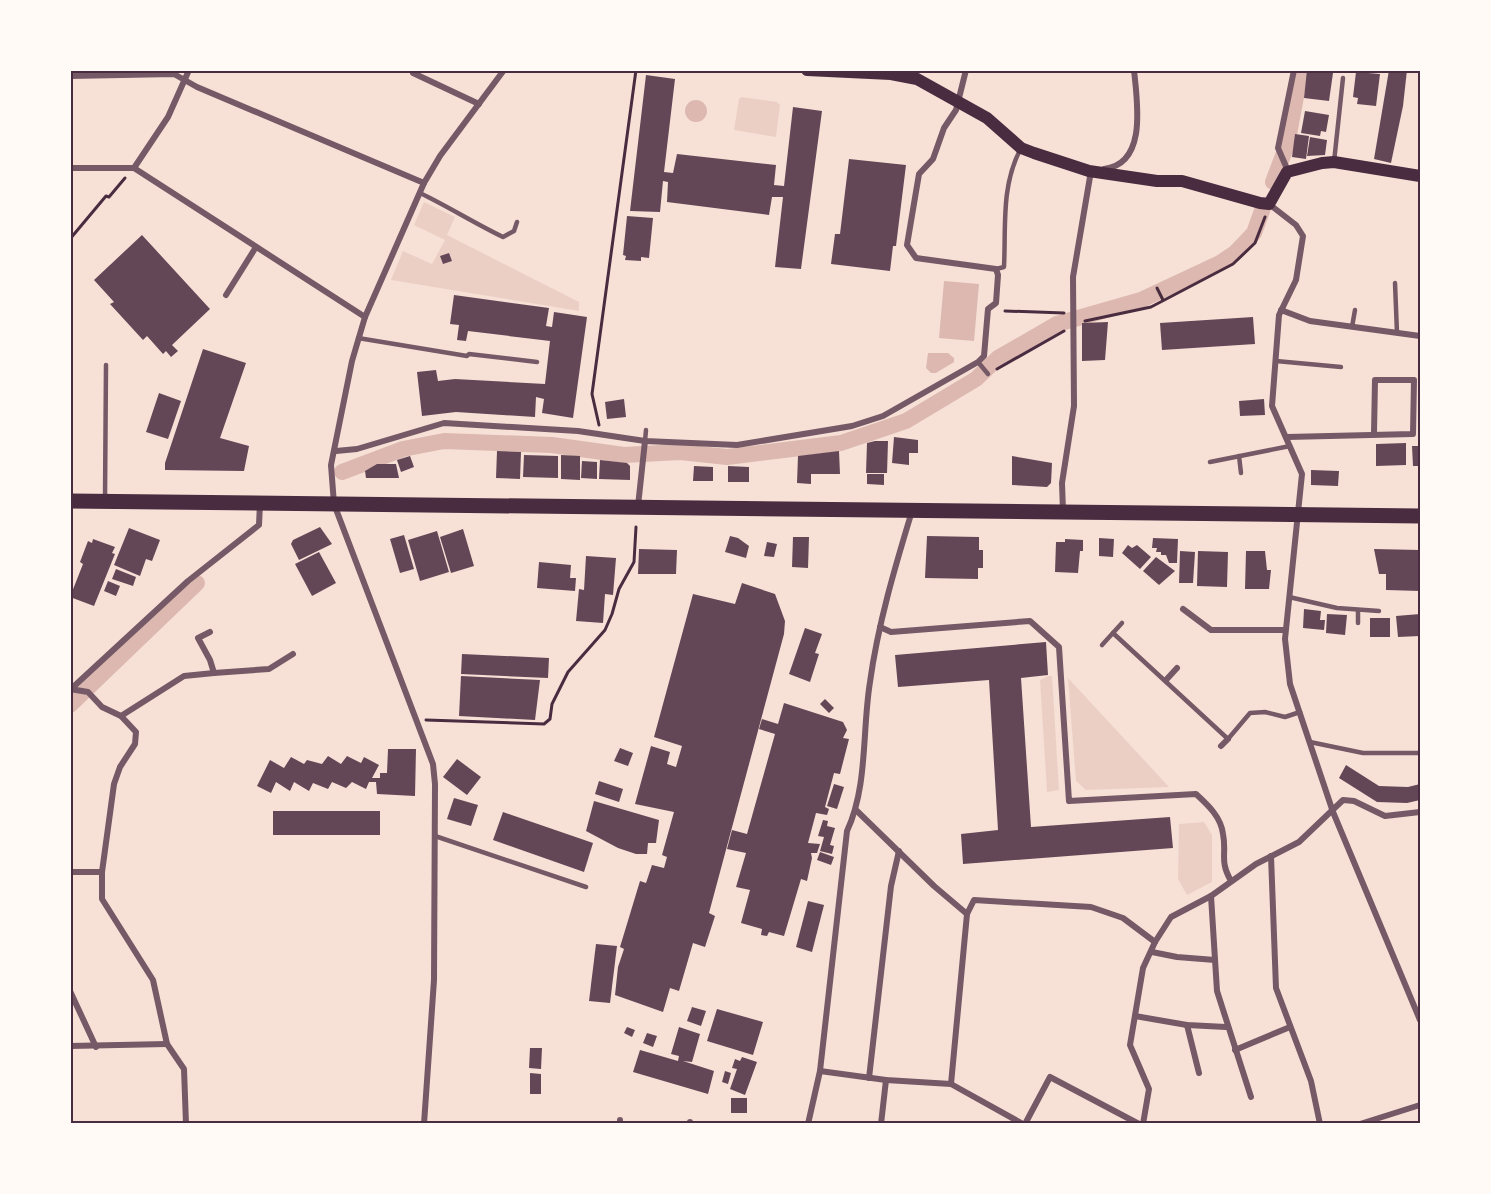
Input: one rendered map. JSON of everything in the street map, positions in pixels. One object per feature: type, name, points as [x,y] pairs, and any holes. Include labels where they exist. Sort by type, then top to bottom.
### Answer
[{"type":"main road","points":[[807,70],[866,71],[917,79],[987,118],[1021,148],[1089,171],[1157,181],[1182,181],[1269,204],[1287,168],[1334,162],[1420,176]]},
{"type":"main road","points":[[70,501],[1420,516]]},
{"type":"street","points":[[134,168],[168,117],[189,70]]},
{"type":"street","points":[[414,70],[413,74],[479,104]]},
{"type":"street","points":[[424,1124],[434,980],[433,764],[334,504],[331,465],[336,451],[358,338],[365,317],[424,183],[440,156],[504,70]]},
{"type":"street","points":[[336,451],[357,449],[444,423],[578,431],[644,442],[737,445],[852,426],[883,416],[978,362],[984,357],[988,309],[996,303],[998,275],[996,269],[916,258],[907,244],[919,174],[933,159],[944,128],[956,110],[966,70]]},
{"type":"street","points":[[1063,512],[1062,483],[1074,406],[1073,277],[1089,171],[1114,168],[1125,161],[1134,143],[1137,111],[1134,70]]},
{"type":"street","points":[[1287,168],[1280,151],[1294,70]]},
{"type":"street","points":[[70,76],[174,74],[197,87],[424,183]]},
{"type":"street","points":[[70,168],[134,168],[365,317]]},
{"type":"street","points":[[1269,204],[1296,225],[1303,236],[1300,265],[1281,310],[1272,406],[1302,474],[1286,630],[1290,684],[1333,812],[1420,1020]]},
{"type":"street","points":[[226,295],[256,247]]},
{"type":"street","points":[[1281,310],[1310,321],[1420,336]]},
{"type":"street","points":[[1287,436],[1359,437],[1374,434],[1413,434],[1414,380],[1375,380],[1374,434]]},
{"type":"street","points":[[638,506],[644,442]]},
{"type":"street","points":[[71,689],[188,581],[259,525],[260,503]]},
{"type":"street","points":[[808,1124],[820,1071],[847,831],[857,811],[869,683],[880,627],[912,511]]},
{"type":"street","points":[[1183,609],[1211,630],[1286,630]]},
{"type":"street","points":[[880,627],[891,632],[1030,621],[1059,646],[1069,801],[1196,794],[1212,808],[1223,833],[1222,866],[1231,881]]},
{"type":"street","points":[[210,632],[198,638],[214,673]]},
{"type":"street","points":[[121,716],[184,676],[269,669],[292,654]]},
{"type":"street","points":[[273,666],[277,674]]},
{"type":"street","points":[[1166,680],[1177,668]]},
{"type":"street","points":[[71,689],[88,692],[102,707],[121,716],[136,732],[135,744],[120,766],[114,784],[102,872],[102,899],[153,980],[167,1044],[184,1069],[186,1124]]},
{"type":"street","points":[[1221,746],[1227,738]]},
{"type":"street","points":[[820,1071],[886,1080],[951,1084],[1024,1124],[1050,1077],[1141,1124],[1149,1089],[1130,1045],[1143,968],[1155,942],[1171,917],[1211,896],[1271,856],[1299,842],[1347,799],[1385,816],[1420,812]]},
{"type":"street","points":[[857,811],[934,886],[967,914]]},
{"type":"street","points":[[869,1078],[891,886],[899,851]]},
{"type":"street","points":[[1271,856],[1276,988],[1311,1081],[1320,1124]]},
{"type":"street","points":[[70,872],[102,872]]},
{"type":"street","points":[[1211,896],[1217,991],[1251,1097]]},
{"type":"street","points":[[951,1084],[967,914],[974,900],[1091,907],[1123,918],[1155,942]]},
{"type":"street","points":[[1152,952],[1177,957],[1215,960]]},
{"type":"street","points":[[70,991],[96,1047]]},
{"type":"street","points":[[1135,1016],[1187,1025],[1227,1027]]},
{"type":"street","points":[[1187,1025],[1199,1073]]},
{"type":"street","points":[[1235,1050],[1290,1027]]},
{"type":"street","points":[[70,1046],[167,1044]]},
{"type":"street","points":[[881,1124],[886,1080]]},
{"type":"street","points":[[1360,1124],[1420,1105]]},
{"type":"lane","points":[[1334,162],[1343,78]]},
{"type":"lane","points":[[996,269],[1004,267],[1007,186],[1013,164],[1021,148]]},
{"type":"lane","points":[[420,193],[460,212],[467,219],[503,237],[514,231],[517,222]]},
{"type":"lane","points":[[1395,283],[1397,333]]},
{"type":"lane","points":[[1353,327],[1355,310]]},
{"type":"lane","points":[[358,338],[467,356],[469,354],[537,362]]},
{"type":"lane","points":[[1276,361],[1341,367]]},
{"type":"lane","points":[[978,362],[988,374]]},
{"type":"lane","points":[[105,501],[106,365]]},
{"type":"lane","points":[[644,442],[646,430]]},
{"type":"lane","points":[[1210,462],[1291,445]]},
{"type":"lane","points":[[1239,456],[1241,473]]},
{"type":"lane","points":[[1288,597],[1359,611],[1379,611]]},
{"type":"lane","points":[[1358,623],[1359,611]]},
{"type":"lane","points":[[1102,645],[1122,623]]},
{"type":"lane","points":[[1113,633],[1227,738],[1250,713],[1265,712],[1285,717],[1300,712]]},
{"type":"lane","points":[[1310,742],[1363,753],[1420,753]]},
{"type":"lane","points":[[435,836],[586,887]]},
{"type":"path","points":[[602,436],[592,394],[636,70]]},
{"type":"path","points":[[70,239],[106,196],[109,196],[134,168]]},
{"type":"path","points":[[988,374],[1056,333],[1072,326],[1151,307],[1162,298],[1233,264],[1255,243],[1269,204]]},
{"type":"path","points":[[1157,288],[1162,298]]},
{"type":"path","points":[[996,303],[1001,311],[1072,313]]},
{"type":"path","points":[[418,722],[430,719],[544,724],[550,719],[552,704],[568,672],[600,636],[609,622],[619,589],[634,562],[636,527]]},
{"type":"shaded area","points":[[742,97],[777,102],[780,105],[776,137],[734,130],[739,99]]},
{"type":"shaded area","points":[[696,100],[704,103],[707,111],[704,119],[696,122],[688,119],[685,111],[688,103]]},
{"type":"shaded area","points":[[424,202],[455,217],[447,235],[579,302],[579,311],[391,280],[403,251],[432,264],[445,240],[414,225]]},
{"type":"shaded area","points":[[944,281],[979,284],[974,341],[939,338]]},
{"type":"shaded area","points":[[928,353],[948,353],[954,358],[954,362],[936,373],[931,373],[926,368]]},
{"type":"shaded area","points":[[1052,676],[1059,790],[1047,792],[1040,680]]},
{"type":"shaded area","points":[[1068,678],[1169,787],[1086,790],[1076,781]]},
{"type":"shaded area","points":[[1204,822],[1212,835],[1212,882],[1187,895],[1178,879],[1179,824]]},
{"type":"building","points":[[1307,70],[1333,73],[1329,101],[1304,98]]},
{"type":"building","points":[[1389,70],[1407,70],[1403,106],[1391,163],[1374,159]]},
{"type":"building","points":[[1356,72],[1380,74],[1376,106],[1357,104],[1358,98],[1353,97]]},
{"type":"building","points":[[646,75],[675,79],[664,172],[673,173],[677,154],[776,165],[774,185],[784,186],[793,107],[822,111],[801,269],[775,267],[783,197],[772,197],[769,215],[667,202],[668,182],[663,181],[660,212],[630,211]]},
{"type":"building","points":[[1305,111],[1329,115],[1326,132],[1321,131],[1320,136],[1301,133]]},
{"type":"building","points":[[1295,134],[1309,136],[1306,159],[1292,157]]},
{"type":"building","points":[[1310,137],[1327,140],[1325,155],[1307,156]]},
{"type":"building","points":[[849,159],[906,165],[896,246],[893,246],[890,271],[831,264],[835,234],[840,234]]},
{"type":"building","points":[[627,216],[653,218],[649,258],[641,257],[641,261],[625,260],[626,256],[623,255]]},
{"type":"building","points":[[142,235],[210,309],[172,345],[178,351],[171,357],[166,351],[163,354],[147,336],[143,340],[110,304],[114,302],[94,280]]},
{"type":"building","points":[[449,253],[452,261],[443,264],[440,256]]},
{"type":"building","points":[[454,295],[549,308],[546,326],[552,327],[554,312],[587,317],[573,418],[542,413],[544,399],[536,397],[535,417],[456,412],[422,416],[417,372],[436,370],[438,381],[455,379],[545,384],[550,341],[468,331],[466,341],[457,340],[459,325],[450,324]]},
{"type":"building","points":[[1253,317],[1255,344],[1162,350],[1160,323]]},
{"type":"building","points":[[1108,322],[1105,360],[1082,361],[1082,323]]},
{"type":"building","points":[[203,349],[246,363],[220,438],[249,446],[244,471],[165,470],[165,463]]},
{"type":"building","points":[[159,393],[181,401],[168,439],[146,432]]},
{"type":"building","points":[[624,399],[626,417],[607,419],[605,402]]},
{"type":"building","points":[[1264,399],[1265,415],[1240,416],[1239,401]]},
{"type":"building","points":[[894,437],[918,440],[918,453],[909,453],[909,465],[892,463]]},
{"type":"building","points":[[888,441],[887,473],[866,473],[867,443]]},
{"type":"building","points":[[1406,443],[1406,465],[1376,466],[1376,444]]},
{"type":"building","points":[[1412,446],[1420,446],[1420,466],[1413,466]]},
{"type":"building","points":[[497,451],[521,452],[520,479],[496,478]]},
{"type":"building","points":[[839,451],[840,474],[811,474],[811,484],[797,483],[798,456]]},
{"type":"building","points":[[524,455],[558,456],[558,478],[523,477]]},
{"type":"building","points":[[561,455],[580,456],[580,480],[561,479]]},
{"type":"building","points":[[410,456],[414,467],[401,472],[397,460]]},
{"type":"building","points":[[1012,456],[1052,463],[1051,483],[1047,487],[1012,485]]},
{"type":"building","points":[[600,460],[627,463],[630,466],[630,480],[599,479]]},
{"type":"building","points":[[582,461],[597,462],[597,479],[581,478]]},
{"type":"building","points":[[377,464],[396,464],[399,478],[366,478],[365,471]]},
{"type":"building","points":[[694,466],[713,467],[713,481],[693,481]]},
{"type":"building","points":[[728,466],[749,467],[749,482],[728,482]]},
{"type":"building","points":[[1311,470],[1339,471],[1338,486],[1311,485]]},
{"type":"building","points":[[867,474],[884,474],[884,485],[867,484]]},
{"type":"building","points":[[320,527],[332,544],[299,560],[291,544],[293,540]]},
{"type":"building","points":[[129,528],[160,540],[152,561],[146,559],[140,576],[114,565]]},
{"type":"building","points":[[463,529],[474,566],[451,573],[440,537]]},
{"type":"building","points":[[437,531],[449,572],[420,581],[408,540]]},
{"type":"building","points":[[404,535],[414,569],[400,573],[390,539]]},
{"type":"building","points":[[730,536],[738,538],[749,546],[746,558],[725,552]]},
{"type":"building","points":[[927,536],[979,537],[979,550],[983,550],[983,568],[978,568],[978,579],[925,578]]},
{"type":"building","points":[[793,537],[809,537],[808,568],[792,567]]},
{"type":"building","points":[[1099,538],[1114,539],[1113,557],[1099,556]]},
{"type":"building","points":[[1153,538],[1178,539],[1177,563],[1169,563],[1166,555],[1156,552],[1157,548],[1152,548]]},
{"type":"building","points":[[93,539],[115,547],[112,553],[115,554],[94,606],[70,597],[83,564],[80,562],[88,541],[92,543]]},
{"type":"building","points":[[1065,539],[1083,540],[1078,573],[1055,572],[1056,542],[1065,542]]},
{"type":"building","points":[[767,542],[777,544],[774,557],[764,556]]},
{"type":"building","points":[[1128,545],[1132,548],[1137,545],[1151,557],[1140,569],[1122,553]]},
{"type":"building","points":[[639,549],[677,550],[676,574],[638,574]]},
{"type":"building","points":[[1374,549],[1420,550],[1420,591],[1386,590],[1386,574],[1379,574]]},
{"type":"building","points":[[1180,551],[1195,552],[1193,583],[1179,583]]},
{"type":"building","points":[[1198,551],[1228,552],[1227,587],[1197,586]]},
{"type":"building","points":[[1246,551],[1265,551],[1267,570],[1271,570],[1269,589],[1245,589]]},
{"type":"building","points":[[319,552],[336,583],[312,596],[295,564]]},
{"type":"building","points":[[586,556],[616,558],[613,595],[605,594],[603,623],[576,621],[579,589],[584,590]]},
{"type":"building","points":[[1156,557],[1175,571],[1159,585],[1143,571]]},
{"type":"building","points":[[539,562],[571,565],[570,578],[576,578],[575,591],[537,588]]},
{"type":"building","points":[[116,569],[136,577],[133,586],[112,579]]},
{"type":"building","points":[[108,581],[120,586],[116,596],[104,591]]},
{"type":"building","points":[[742,583],[775,594],[785,621],[784,634],[709,913],[715,916],[705,947],[693,943],[679,991],[670,988],[663,1012],[615,995],[618,967],[624,949],[620,947],[640,881],[646,883],[652,865],[664,868],[667,857],[662,855],[674,812],[635,804],[651,746],[670,752],[667,764],[676,767],[682,746],[654,737],[693,594],[735,604]]},
{"type":"building","points":[[1304,609],[1321,611],[1320,620],[1325,620],[1324,630],[1303,628]]},
{"type":"building","points":[[1327,614],[1347,615],[1345,635],[1326,633]]},
{"type":"building","points":[[1420,614],[1420,636],[1398,637],[1396,616]]},
{"type":"building","points":[[1370,618],[1390,618],[1390,637],[1370,637]]},
{"type":"building","points":[[805,628],[822,634],[815,653],[819,654],[810,682],[789,674]]},
{"type":"building","points":[[1046,642],[1048,675],[1021,678],[1031,827],[1170,817],[1173,848],[963,864],[961,834],[998,830],[989,680],[898,687],[895,655]]},
{"type":"building","points":[[462,654],[549,658],[548,678],[461,674]]},
{"type":"building","points":[[461,676],[540,680],[535,720],[459,716]]},
{"type":"building","points":[[825,699],[834,708],[829,713],[820,704]]},
{"type":"building","points":[[784,703],[843,722],[847,730],[843,738],[849,739],[840,774],[834,773],[825,807],[829,809],[827,815],[816,813],[808,843],[820,844],[817,853],[811,853],[807,881],[801,879],[784,936],[769,932],[767,936],[761,935],[762,929],[741,923],[750,890],[736,887],[746,853],[727,849],[732,830],[747,834],[775,734],[759,729],[762,719],[778,724]]},
{"type":"building","points":[[620,748],[633,753],[628,766],[614,761]]},
{"type":"building","points":[[388,749],[416,749],[415,796],[377,794],[376,782],[369,782],[366,789],[352,782],[346,788],[332,782],[328,789],[313,783],[309,791],[294,782],[290,791],[276,782],[271,793],[257,786],[270,760],[284,768],[291,757],[304,764],[307,760],[322,764],[328,756],[341,764],[347,756],[361,763],[364,757],[379,765],[372,778],[380,778],[380,773],[387,773]]},
{"type":"building","points":[[457,759],[481,777],[467,795],[443,777]]},
{"type":"building","points":[[1346,765],[1379,786],[1408,787],[1420,784],[1420,800],[1407,803],[1377,802],[1339,778]]},
{"type":"building","points":[[599,781],[623,789],[619,802],[595,794]]},
{"type":"building","points":[[834,784],[844,787],[837,809],[827,806]]},
{"type":"building","points":[[454,798],[478,805],[471,826],[447,819]]},
{"type":"building","points":[[594,801],[659,820],[656,843],[648,843],[647,854],[636,854],[618,848],[586,831]]},
{"type":"building","points":[[273,811],[380,811],[380,835],[273,835]]},
{"type":"building","points":[[503,812],[593,843],[584,872],[493,840]]},
{"type":"building","points":[[823,820],[828,821],[827,826],[835,828],[830,845],[834,846],[832,854],[820,851],[824,837],[818,836]]},
{"type":"building","points":[[820,852],[834,857],[831,865],[817,860]]},
{"type":"building","points":[[808,901],[824,905],[812,952],[796,947]]},
{"type":"building","points":[[596,944],[617,946],[610,1003],[589,1001]]},
{"type":"building","points":[[692,1007],[706,1011],[701,1026],[687,1021]]},
{"type":"building","points":[[717,1009],[763,1022],[753,1055],[707,1041]]},
{"type":"building","points":[[627,1027],[635,1030],[632,1037],[624,1033]]},
{"type":"building","points":[[679,1027],[700,1034],[692,1062],[683,1061],[714,1071],[708,1094],[633,1072],[640,1050],[678,1061],[679,1056],[671,1054]]},
{"type":"building","points":[[647,1033],[657,1036],[653,1047],[643,1043]]},
{"type":"building","points":[[530,1048],[542,1048],[541,1069],[529,1068]]},
{"type":"building","points":[[742,1057],[757,1062],[745,1095],[730,1089],[737,1069],[732,1068],[735,1059],[740,1061]]},
{"type":"building","points":[[725,1071],[731,1073],[728,1084],[722,1082]]},
{"type":"building","points":[[530,1073],[541,1074],[541,1094],[530,1094]]},
{"type":"building","points":[[731,1098],[747,1098],[747,1113],[731,1113]]},
{"type":"waterway","points":[[1273,182],[1287,145],[1301,70]]},
{"type":"waterway","points":[[342,472],[403,449],[444,441],[552,445],[624,455],[680,452],[727,457],[841,443],[906,421],[976,379],[998,358],[1057,324],[1141,300],[1220,263],[1235,253],[1254,233],[1263,208]]},
{"type":"waterway","points":[[70,705],[197,583]]}]
